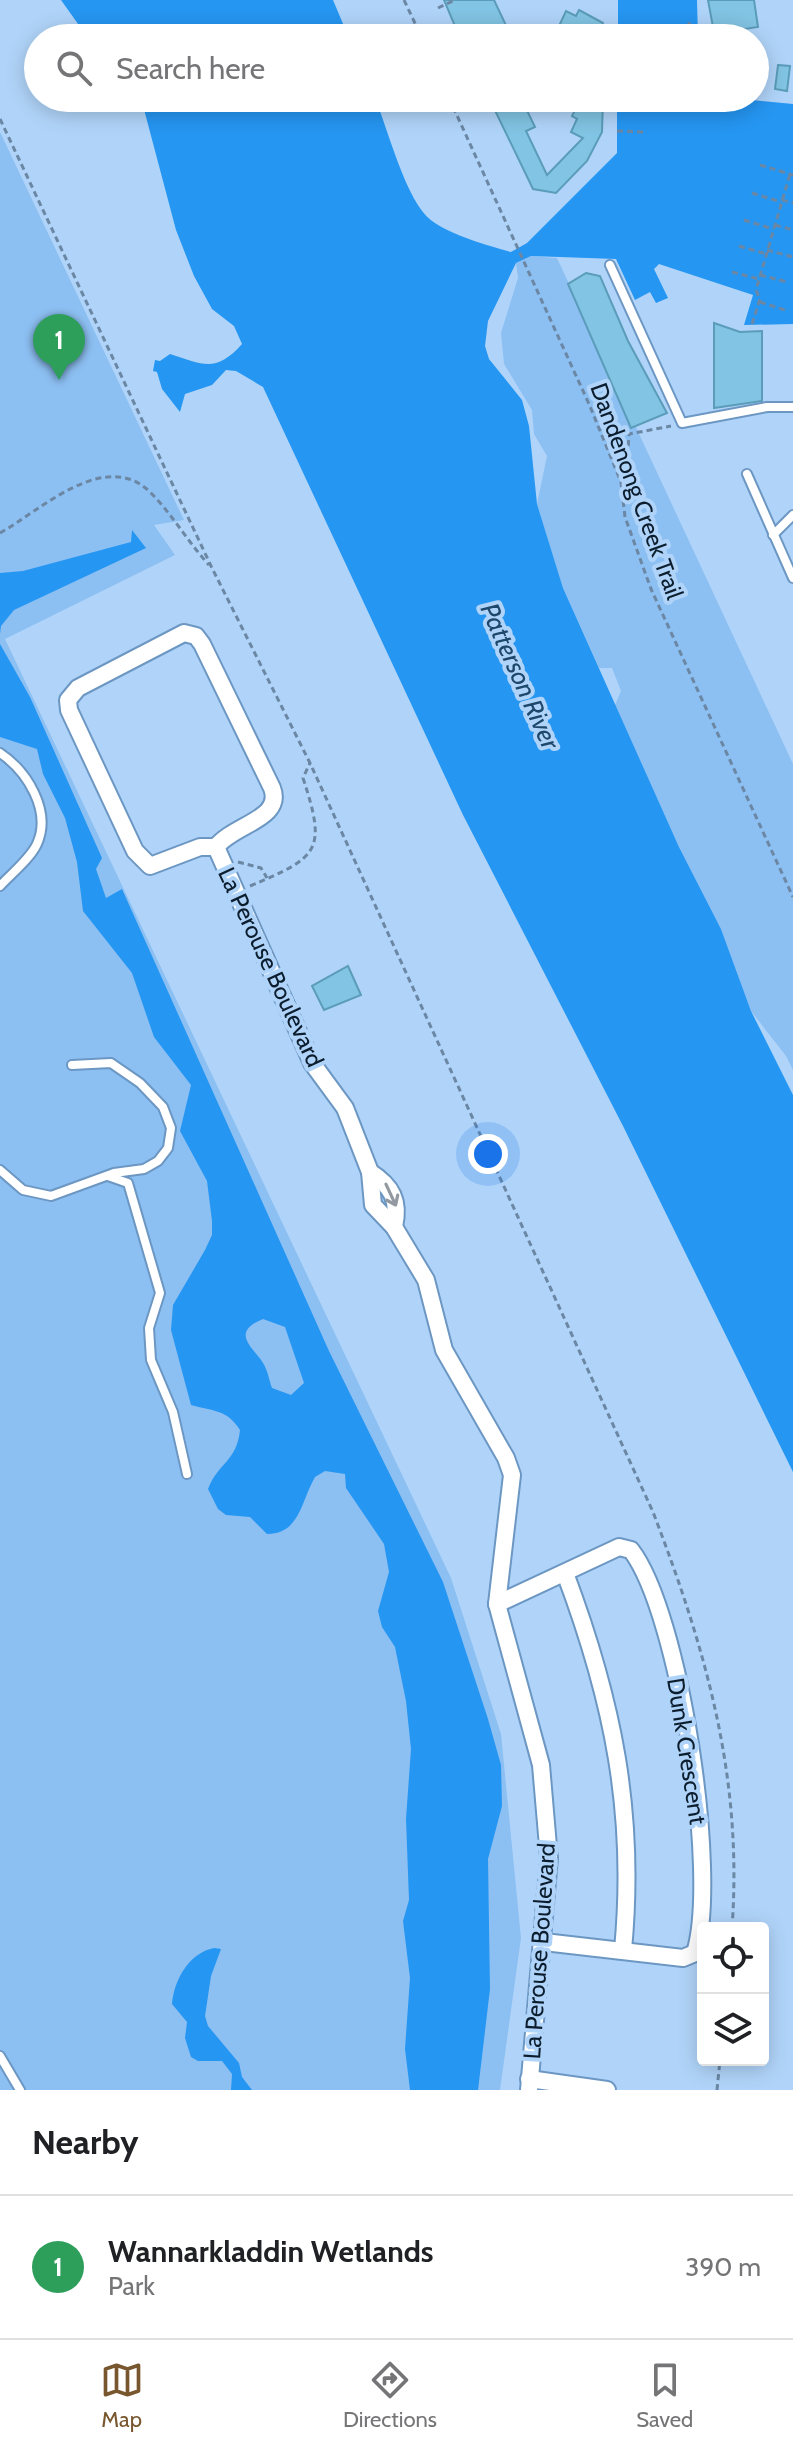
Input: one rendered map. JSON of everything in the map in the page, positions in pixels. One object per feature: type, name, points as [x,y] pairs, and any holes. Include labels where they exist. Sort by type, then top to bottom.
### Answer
[{"type":"street","points":[[184,633],[196,636],[202,644],[274,795],[269,812],[227,834],[216,847],[195,848],[154,866],[142,862],[68,706],[70,695],[75,690],[184,633]]},
{"type":"street","name":"La Perouse Boulevard","points":[[216,847],[312,1063],[344,1105],[370,1172],[373,1205],[394,1227],[426,1280],[444,1350],[506,1458],[512,1475],[497,1604],[541,1765],[549,1858],[544,1942],[527,2087]]},
{"type":"street","name":"La Perouse Boulevard","points":[[370,1172],[394,1195],[397,1209],[394,1227]]},
{"type":"street","name":"Dunk Crescent","points":[[497,1604],[619,1547],[631,1550],[659,1614],[686,1710],[700,1844],[697,1947],[690,1957],[683,1958],[544,1942]]},
{"type":"street","points":[[565,1573],[592,1645],[618,1750],[628,1853],[623,1950]]},
{"type":"street","points":[[527,2087],[607,2090]]},
{"type":"lane","points":[[610,265],[682,423],[767,407],[793,407]]},
{"type":"lane","points":[[747,474],[793,578]]},
{"type":"lane","points":[[773,535],[793,515]]},
{"type":"lane","points":[[0,753],[20,769],[42,813],[42,829],[36,846],[0,886]]},
{"type":"lane","points":[[0,1170],[23,1190],[37,1196],[64,1193],[108,1176],[144,1169],[158,1161],[168,1148],[171,1128],[163,1107],[140,1083],[111,1063],[72,1065]]},
{"type":"lane","points":[[108,1176],[128,1183],[160,1293],[149,1328],[151,1360],[173,1412],[187,1474]]},
{"type":"lane","points":[[0,2056],[20,2090]]},
{"type":"path","points":[[404,0],[415,24]]},
{"type":"path","points":[[438,8],[455,0]]},
{"type":"path","name":"Dandenong Creek Trail","points":[[455,112],[621,482],[625,517],[651,589],[793,897]]},
{"type":"path","points":[[0,119],[212,568],[310,763],[594,1378],[683,1590],[709,1674],[730,1788],[734,1864],[732,1922]]},
{"type":"path","points":[[617,131],[644,132]]},
{"type":"path","points":[[752,324],[760,302],[756,290],[791,174],[760,165]]},
{"type":"path","points":[[752,193],[793,203]]},
{"type":"path","points":[[744,220],[793,230]]},
{"type":"path","points":[[739,246],[793,257]]},
{"type":"path","points":[[732,272],[787,282]]},
{"type":"path","points":[[760,302],[785,310]]},
{"type":"path","points":[[621,482],[626,481],[628,473],[629,434],[682,423]]},
{"type":"path","points":[[0,533],[73,488],[114,476],[138,482],[152,494],[212,568]]},
{"type":"path","points":[[237,891],[298,864],[314,846],[317,827],[303,778],[310,763]]},
{"type":"path","points":[[225,866],[235,861],[252,864],[261,868],[267,878]]},
{"type":"path","points":[[717,2090],[719,2066]]},
{"type":"shaded area","points":[[0,132],[184,520],[154,525],[175,555],[5,639],[451,1578],[501,1734],[521,1938],[500,2090],[0,2090]]},
{"type":"shaded area","points":[[531,256],[557,258],[793,764],[793,1070],[786,1056],[751,1011],[721,929],[679,847],[615,705],[621,691],[612,668],[599,668],[563,588],[537,504],[547,456],[534,434],[532,410],[504,364],[501,333],[518,278],[516,263]]},
{"type":"water","points":[[61,0],[333,0],[343,24],[78,24]]},
{"type":"water","points":[[618,0],[697,0],[698,24],[618,24]]},
{"type":"water","name":"Patterson River","points":[[769,102],[793,104],[793,324],[744,325],[753,295],[659,264],[654,269],[668,298],[656,303],[650,292],[635,300],[616,259],[531,256],[516,263],[488,321],[485,346],[489,359],[522,400],[529,426],[537,504],[563,588],[679,847],[721,929],[751,1011],[793,1095],[793,1472],[623,1126],[463,815],[263,387],[236,371],[226,370],[212,385],[185,394],[180,412],[162,389],[157,372],[153,371],[155,360],[160,361],[170,354],[201,363],[217,363],[242,344],[234,326],[212,309],[194,276],[176,230],[145,112],[380,112],[406,182],[423,212],[449,231],[511,252],[527,243],[617,153],[617,112],[769,112]]},
{"type":"water","points":[[132,530],[146,548],[14,610],[1,626],[0,634],[0,573],[23,571],[131,542]]},
{"type":"water","points":[[0,644],[30,697],[102,858],[96,869],[106,898],[122,889],[329,1351],[443,1582],[501,1765],[502,1806],[488,1859],[490,1989],[478,2090],[410,2090],[405,2049],[410,1978],[403,1921],[409,1900],[406,1819],[411,1749],[406,1701],[395,1647],[382,1627],[378,1611],[389,1572],[384,1544],[346,1488],[345,1474],[325,1471],[315,1477],[293,1522],[278,1533],[267,1534],[250,1517],[226,1515],[218,1509],[208,1489],[235,1449],[240,1430],[224,1414],[191,1405],[171,1330],[173,1305],[212,1235],[207,1181],[180,1131],[191,1085],[154,1037],[132,973],[83,911],[77,862],[65,818],[43,774],[37,749],[0,737]],"holes":[[[263,1319],[285,1327],[304,1383],[291,1395],[272,1388],[265,1366],[246,1335],[253,1324]]]},
{"type":"water","points":[[214,1948],[221,1949],[211,1976],[205,2016],[208,2026],[239,2063],[242,2077],[252,2090],[231,2090],[232,2074],[222,2061],[198,2061],[191,2057],[185,2038],[187,2022],[172,2004],[184,1969],[197,1955]]},
{"type":"building","points":[[444,0],[494,0],[505,24],[454,24]]},
{"type":"building","points":[[708,0],[754,0],[758,24],[712,24]]},
{"type":"building","points":[[579,10],[603,23],[560,24],[566,11],[576,16]]},
{"type":"building","points":[[778,65],[790,66],[787,91],[775,89]]},
{"type":"building","points":[[496,112],[528,112],[535,127],[526,131],[547,175],[583,138],[571,132],[577,119],[572,116],[574,112],[603,112],[602,132],[587,161],[556,193],[533,189]]},
{"type":"building","points":[[586,273],[600,276],[628,341],[667,413],[631,428],[568,284]]},
{"type":"building","points":[[714,323],[740,332],[762,331],[762,401],[714,408]]},
{"type":"building","points":[[348,966],[361,995],[324,1010],[312,986]]},
{"type":"place","name":"Wannarkladdin Wetlands","points":[[59,380]]}]
